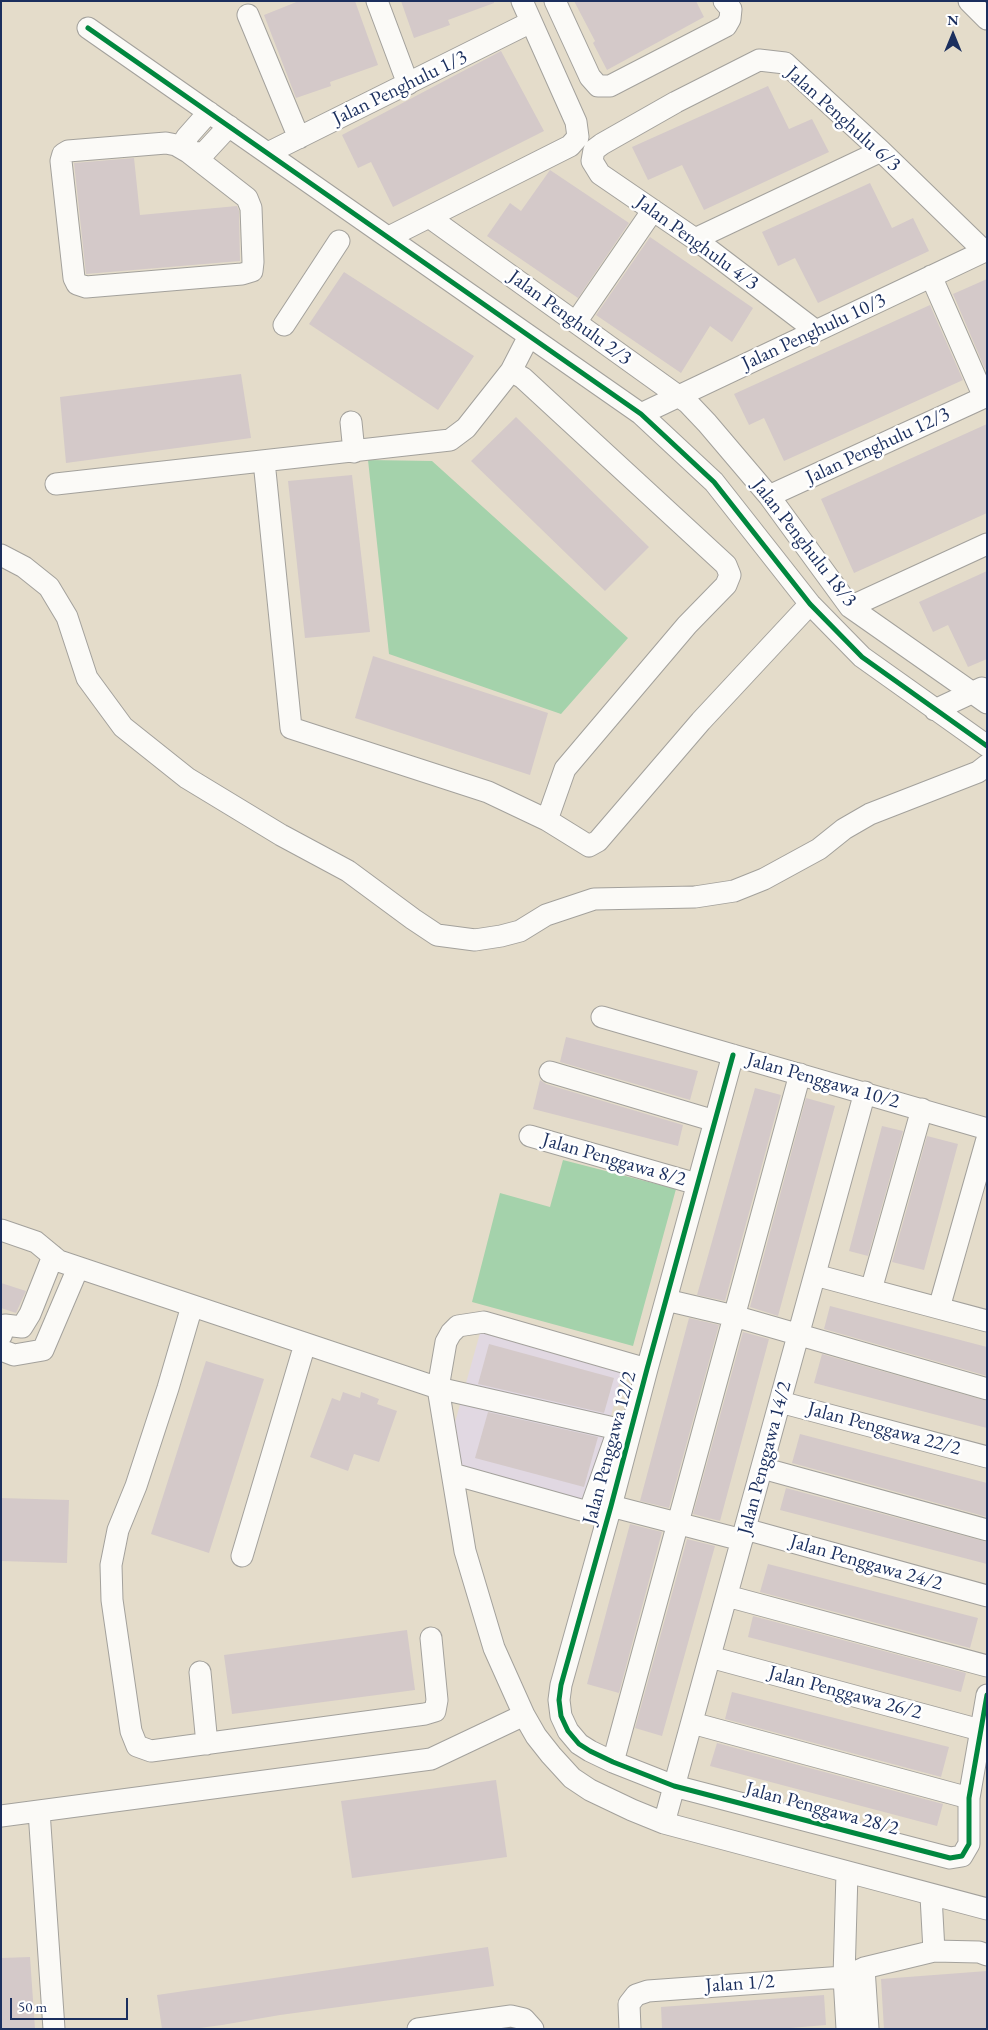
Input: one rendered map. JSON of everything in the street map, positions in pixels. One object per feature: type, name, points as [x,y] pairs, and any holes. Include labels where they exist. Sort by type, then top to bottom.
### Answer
[{"type":"street","points":[[377,1],[408,84]]},
{"type":"street","points":[[388,237],[570,146],[578,137],[576,122],[522,1]]},
{"type":"street","points":[[555,1],[590,76],[598,86],[610,86],[726,26],[730,19],[731,9],[724,1]]},
{"type":"street","points":[[969,1],[987,19]]},
{"type":"street","points":[[248,15],[299,138]]},
{"type":"street","name":"Jalan Penghulu 1/3","points":[[268,153],[532,22]]},
{"type":"street","points":[[88,28],[640,414],[714,482],[810,604],[862,657],[987,746]]},
{"type":"street","points":[[541,45],[570,36]]},
{"type":"street","name":"Jalan Penghulu 6/3","points":[[592,161],[594,150],[602,144],[676,102],[760,60],[784,63],[881,151],[983,249]]},
{"type":"street","points":[[208,112],[186,138],[188,152],[247,198],[251,208],[252,271],[242,274],[86,287],[77,284],[74,278],[61,161],[63,154],[68,151],[166,143],[176,145],[188,152],[204,152],[229,126]]},
{"type":"street","points":[[695,239],[881,151]]},
{"type":"street","name":"Jalan Penghulu 4/3","points":[[592,161],[600,174],[695,239],[811,326]]},
{"type":"street","points":[[576,322],[653,210]]},
{"type":"street","name":"Jalan Penghulu 2/3","points":[[430,217],[678,396],[707,423]]},
{"type":"street","points":[[284,325],[339,241]]},
{"type":"street","name":"Jalan Penghulu 10/3","points":[[640,414],[811,326],[931,276],[983,249]]},
{"type":"street","points":[[931,276],[985,396]]},
{"type":"street","points":[[56,484],[450,440],[466,428],[511,370],[529,336]]},
{"type":"street","points":[[511,370],[523,378],[726,565],[730,575],[726,585],[687,625],[565,769],[547,820]]},
{"type":"street","name":"Jalan Penghulu 12/3","points":[[769,496],[985,396]]},
{"type":"street","points":[[351,422],[354,452]]},
{"type":"street","name":"Jalan Penghulu 18/3","points":[[707,423],[769,496],[850,607],[982,694]]},
{"type":"street","points":[[264,461],[292,728],[488,792],[547,820],[589,846],[598,841],[701,721],[810,604]]},
{"type":"street","points":[[850,607],[987,544]]},
{"type":"street","points":[[1,555],[24,567],[49,587],[67,617],[88,678],[124,726],[187,778],[281,835],[348,871],[437,935],[475,940],[501,936],[520,931],[546,915],[594,899],[678,898],[734,891],[764,879],[819,849],[844,829],[870,814],[978,772],[987,765]]},
{"type":"street","points":[[935,710],[982,694]]},
{"type":"street","name":"Jalan Penggawa 10/2","points":[[602,1017],[987,1129]]},
{"type":"street","name":"Jalan Penggawa 12/2","points":[[674,1786],[613,1762],[580,1744],[568,1730],[561,1716],[559,1700],[561,1685],[611,1506],[640,1367],[666,1300],[733,1055]]},
{"type":"street","points":[[550,1072],[715,1121]]},
{"type":"street","points":[[613,1762],[800,1074]]},
{"type":"street","name":"Jalan Penggawa 14/2","points":[[664,1823],[865,1092]]},
{"type":"street","points":[[871,1290],[922,1109]]},
{"type":"street","name":"Jalan Penggawa 8/2","points":[[530,1136],[697,1184]]},
{"type":"street","points":[[939,1308],[987,1139]]},
{"type":"street","points":[[1,1230],[36,1242],[59,1261],[78,1268],[438,1388],[618,1429]]},
{"type":"street","points":[[1,1336],[4,1326],[22,1326],[30,1314],[52,1256]]},
{"type":"street","points":[[1,1350],[14,1355],[43,1350],[78,1268]]},
{"type":"street","points":[[815,1275],[987,1321]]},
{"type":"street","points":[[666,1300],[799,1334],[987,1389]]},
{"type":"street","points":[[192,1306],[136,1486],[118,1530],[112,1565],[112,1600],[130,1731],[137,1746],[151,1751],[425,1714],[435,1711],[437,1700],[431,1638]]},
{"type":"street","points":[[454,1474],[581,1510],[590,1510],[640,1367],[484,1322],[458,1326],[446,1342],[438,1388],[468,1560],[494,1648],[524,1715],[536,1736],[572,1778],[590,1790],[664,1823],[931,1896],[987,1909]]},
{"type":"street","points":[[242,1556],[305,1344]]},
{"type":"street","name":"Jalan Penggawa 22/2","points":[[780,1402],[987,1457]]},
{"type":"street","points":[[762,1468],[987,1530]]},
{"type":"street","name":"Jalan Penggawa 24/2","points":[[611,1506],[678,1524],[744,1534],[987,1596]]},
{"type":"street","points":[[727,1596],[987,1666]]},
{"type":"street","name":"Jalan Penggawa 26/2","points":[[710,1657],[980,1730]]},
{"type":"street","points":[[200,1672],[207,1744]]},
{"type":"street","points":[[692,1723],[969,1798],[987,1695]]},
{"type":"street","points":[[1,1816],[431,1759],[524,1715]]},
{"type":"street","name":"Jalan Penggawa 28/2","points":[[674,1786],[950,1858],[962,1856],[969,1844],[969,1798]]},
{"type":"street","points":[[39,1811],[54,2029]]},
{"type":"street","points":[[847,1873],[854,1972],[868,2029]]},
{"type":"street","points":[[931,1896],[934,1951]]},
{"type":"street","name":"Jalan 1/2","points":[[630,2029],[629,2004],[636,1995],[648,1990],[854,1972],[934,1951],[979,1952],[987,1955]]},
{"type":"street","points":[[848,2029],[854,1972]]},
{"type":"street","points":[[418,2029],[511,2016],[524,2019],[533,2029]]},
{"type":"shaded area","points":[[482,1326],[624,1366],[588,1504],[457,1467],[452,1433]]},
{"type":"green space","points":[[368,460],[432,461],[628,638],[561,714],[389,654]]},
{"type":"green space","points":[[563,1160],[676,1189],[633,1346],[472,1302],[500,1193],[550,1207]]},
{"type":"building","points":[[299,1],[355,1],[378,65],[330,82],[331,86],[296,98],[264,15]]},
{"type":"building","points":[[401,1],[494,1],[494,3],[448,20],[450,25],[414,38]]},
{"type":"building","points":[[574,1],[696,1],[704,17],[607,70],[593,43],[595,41]]},
{"type":"building","points":[[501,51],[544,131],[393,207],[371,162],[358,168],[342,135]]},
{"type":"building","points":[[768,86],[789,129],[812,119],[829,152],[704,210],[682,165],[648,180],[632,147]]},
{"type":"building","points":[[134,158],[140,215],[237,206],[239,211],[240,261],[86,274],[74,163]]},
{"type":"building","points":[[550,170],[629,223],[578,298],[487,236],[510,203],[521,211]]},
{"type":"building","points":[[870,183],[892,228],[913,218],[929,251],[818,303],[795,258],[778,266],[762,232]]},
{"type":"building","points":[[650,237],[753,308],[732,342],[710,326],[681,373],[596,315]]},
{"type":"building","points":[[344,272],[474,356],[438,410],[309,324]]},
{"type":"building","points":[[987,279],[987,368],[985,369],[953,294]]},
{"type":"building","points":[[930,305],[963,380],[784,461],[764,418],[749,425],[734,394]]},
{"type":"building","points":[[241,374],[251,438],[66,463],[60,397]]},
{"type":"building","points":[[516,417],[649,547],[605,591],[471,461]]},
{"type":"building","points":[[987,424],[987,513],[854,573],[821,499]]},
{"type":"building","points":[[352,475],[370,632],[305,638],[288,481]]},
{"type":"building","points":[[987,571],[987,659],[968,667],[948,625],[933,632],[919,602]]},
{"type":"building","points":[[373,656],[548,713],[530,775],[355,718]]},
{"type":"building","points":[[566,1037],[698,1071],[690,1100],[560,1062]]},
{"type":"building","points":[[540,1080],[546,1084],[683,1125],[678,1146],[533,1109]]},
{"type":"building","points":[[755,1088],[781,1095],[725,1301],[697,1295]]},
{"type":"building","points":[[806,1098],[835,1106],[778,1316],[750,1307]]},
{"type":"building","points":[[882,1126],[903,1131],[868,1256],[849,1251]]},
{"type":"building","points":[[927,1136],[958,1144],[924,1270],[892,1262]]},
{"type":"building","points":[[1,1283],[26,1291],[16,1313],[1,1308]]},
{"type":"building","points":[[830,1306],[987,1347],[987,1376],[824,1329]]},
{"type":"building","points":[[689,1318],[719,1325],[669,1508],[640,1501]]},
{"type":"building","points":[[743,1332],[769,1339],[720,1521],[693,1514]]},
{"type":"building","points":[[489,1344],[614,1378],[604,1413],[478,1384]]},
{"type":"building","points":[[822,1354],[987,1401],[987,1428],[814,1383]]},
{"type":"building","points":[[206,1361],[264,1379],[209,1553],[151,1534]]},
{"type":"building","points":[[343,1392],[360,1398],[361,1392],[379,1399],[377,1404],[397,1411],[379,1462],[354,1454],[348,1471],[310,1457],[332,1398],[340,1401]]},
{"type":"building","points":[[488,1412],[598,1437],[584,1487],[475,1458]]},
{"type":"building","points":[[800,1434],[987,1483],[987,1517],[792,1463]]},
{"type":"building","points":[[786,1488],[987,1542],[987,1564],[780,1510]]},
{"type":"building","points":[[1,1498],[69,1500],[67,1563],[1,1561]]},
{"type":"building","points":[[630,1524],[662,1532],[619,1693],[587,1684]]},
{"type":"building","points":[[687,1539],[715,1546],[662,1736],[635,1728]]},
{"type":"building","points":[[768,1564],[978,1618],[970,1648],[760,1592]]},
{"type":"building","points":[[753,1616],[966,1673],[961,1692],[748,1637]]},
{"type":"building","points":[[407,1630],[415,1690],[232,1714],[224,1655]]},
{"type":"building","points":[[732,1692],[949,1747],[941,1777],[725,1719]]},
{"type":"building","points":[[717,1743],[943,1804],[937,1826],[710,1766]]},
{"type":"building","points":[[496,1780],[507,1857],[352,1878],[341,1801]]},
{"type":"building","points":[[488,1947],[494,1986],[192,2029],[162,2029],[157,1995]]},
{"type":"building","points":[[30,1957],[35,2029],[1,2029],[1,1958]]},
{"type":"building","points":[[987,1971],[987,2029],[884,2029],[881,1979]]},
{"type":"building","points":[[824,1995],[826,2025],[778,2029],[662,2029],[661,2007]]},
{"type":"cycle path","points":[[88,28],[641,414],[714,482],[810,604],[862,657],[987,746]]},
{"type":"cycle path","points":[[733,1055],[561,1685],[559,1700],[561,1716],[568,1731],[579,1744],[590,1751],[674,1786],[950,1858],[962,1856],[969,1844],[969,1798],[987,1695]]}]
